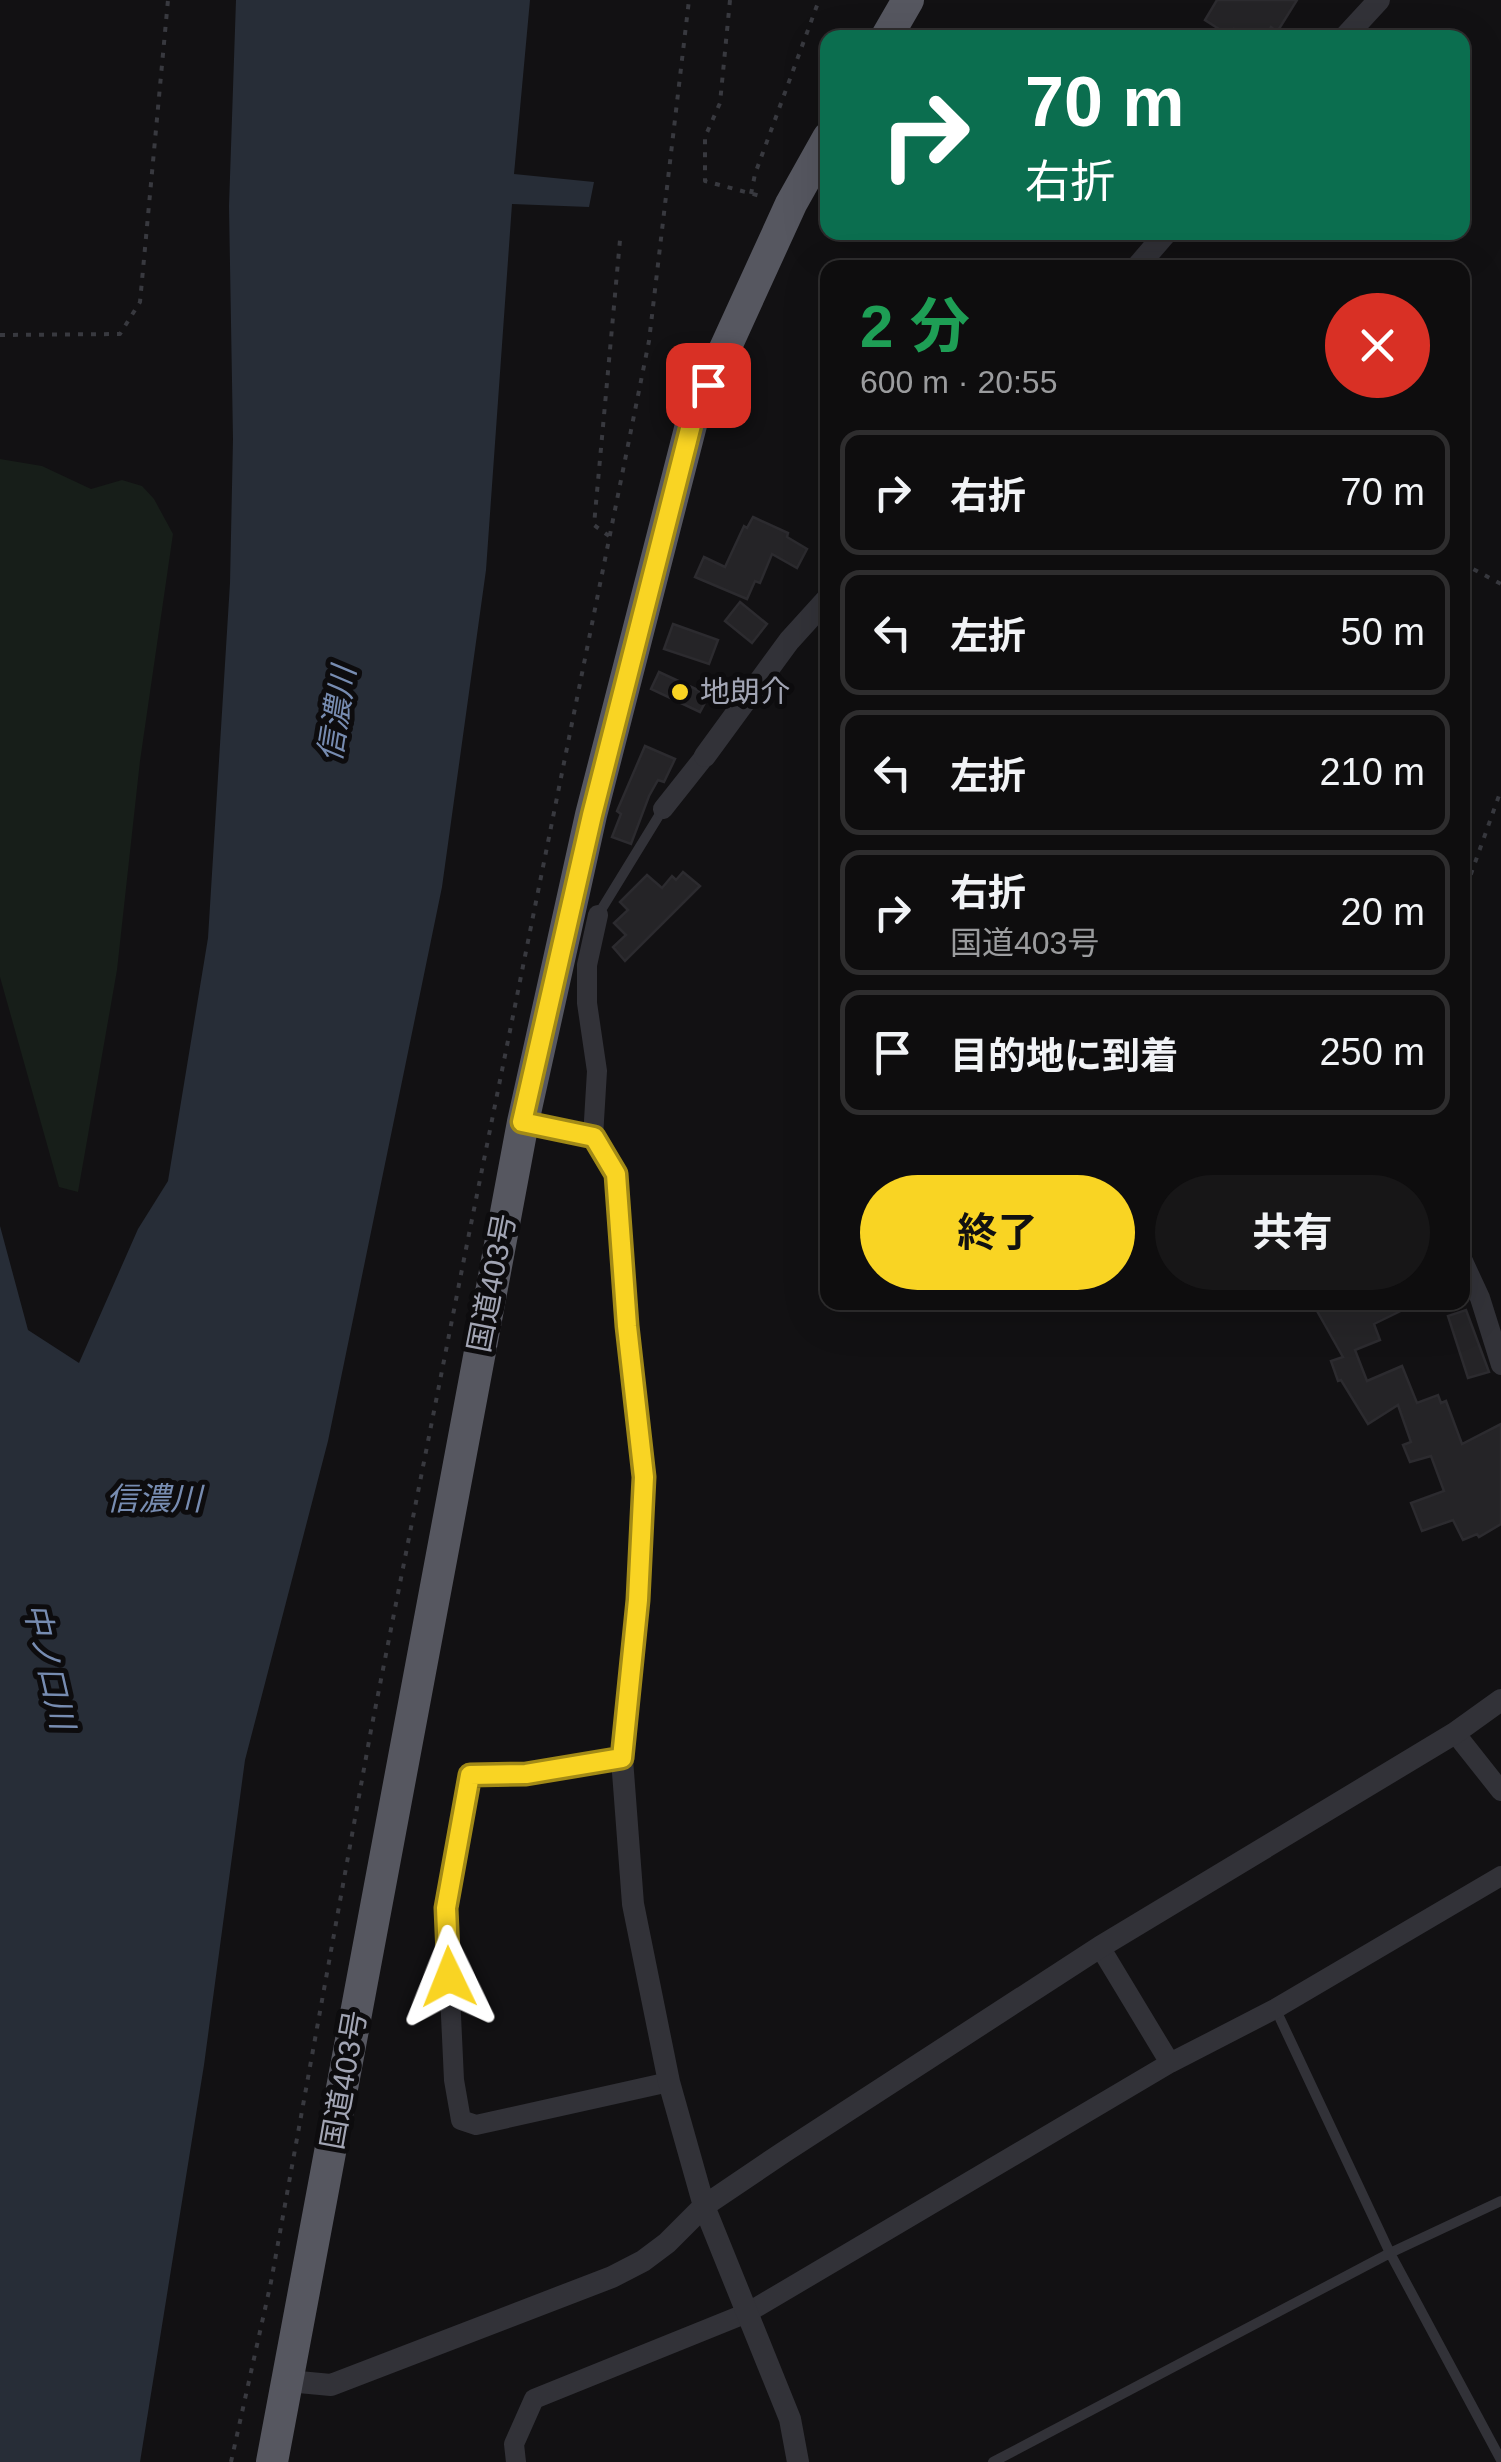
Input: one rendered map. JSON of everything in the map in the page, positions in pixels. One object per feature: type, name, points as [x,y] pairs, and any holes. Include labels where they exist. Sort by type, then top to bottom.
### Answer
[{"type":"highway","points":[[891,30],[908,0]]},
{"type":"highway","name":"国道403号","points":[[272,2462],[522,1122],[592,815],[692,421],[792,204],[820,153]]},
{"type":"street","points":[[1351,30],[1379,0]]},
{"type":"street","points":[[1143,260],[1160,240]]},
{"type":"street","points":[[662,809],[706,756],[789,641],[820,607]]},
{"type":"street","points":[[598,914],[587,966],[587,1003],[597,1071],[594,1137],[616,1174],[627,1326],[644,1477],[638,1600],[622,1758],[633,1904],[669,2082],[704,2206],[790,2419],[798,2462]]},
{"type":"street","points":[[522,1122],[594,1137]]},
{"type":"street","points":[[1470,1276],[1501,1366]]},
{"type":"street","points":[[288,2380],[330,2385],[612,2277],[643,2261],[704,2206],[1100,1946],[1455,1734],[1501,1700]]},
{"type":"street","points":[[1455,1734],[1501,1791]]},
{"type":"street","points":[[622,1758],[526,1774],[470,1775],[446,1908],[454,2080],[461,2120],[476,2125],[669,2082]]},
{"type":"street","points":[[516,2462],[514,2444],[534,2399],[748,2313],[1170,2062],[1275,2009],[1501,1876]]},
{"type":"street","points":[[1100,1946],[1170,2062]]},
{"type":"lane","points":[[598,914],[662,809]]},
{"type":"lane","points":[[1275,2009],[1390,2254],[1501,2460]]},
{"type":"lane","points":[[993,2462],[1390,2254],[1501,2201]]},
{"type":"path","points":[[0,335],[120,334],[140,302],[168,0]]},
{"type":"path","points":[[231,2462],[271,2282],[371,1730],[446,1345],[650,341],[689,0]]},
{"type":"path","points":[[730,0],[720,103],[706,136],[705,181],[792,204]]},
{"type":"path","points":[[751,194],[818,0]]},
{"type":"path","points":[[611,537],[594,525],[620,240]]},
{"type":"path","points":[[1470,567],[1501,584]]},
{"type":"path","points":[[1470,877],[1501,790]]},
{"type":"shaded area","points":[[0,459],[42,466],[91,489],[122,480],[142,486],[154,499],[173,534],[140,761],[117,970],[78,1192],[59,1187],[0,977]]},
{"type":"water","name":"信濃川","points":[[236,0],[530,0],[514,174],[594,182],[589,207],[512,204],[486,570],[442,887],[328,1441],[245,1760],[204,2065],[140,2462],[0,2462],[0,1226],[28,1330],[79,1363],[138,1229],[168,1181],[208,938],[230,583],[233,439],[229,206]]},
{"type":"building","points":[[1217,0],[1297,0],[1278,30],[1221,30],[1205,20]]},
{"type":"building","points":[[753,517],[788,533],[787,537],[807,549],[797,568],[772,554],[760,583],[755,581],[747,599],[695,577],[704,557],[725,567],[744,526],[747,528]]},
{"type":"building","points":[[740,602],[767,624],[752,643],[725,621]]},
{"type":"building","points":[[673,624],[718,640],[709,664],[664,649]]},
{"type":"building","name":"地朗介","points":[[659,672],[709,695],[700,712],[651,689]]},
{"type":"building","points":[[645,746],[675,759],[664,782],[658,780],[649,796],[631,844],[612,837],[621,814],[617,811]]},
{"type":"building","points":[[683,872],[700,886],[625,961],[613,947],[626,935],[614,923],[628,910],[620,902],[647,875],[662,888],[672,876],[676,880]]},
{"type":"building","points":[[1317,1310],[1403,1310],[1374,1324],[1380,1340],[1355,1350],[1367,1381],[1402,1366],[1417,1403],[1438,1395],[1441,1403],[1446,1401],[1462,1444],[1501,1424],[1501,1524],[1479,1537],[1477,1534],[1463,1540],[1453,1520],[1422,1531],[1411,1503],[1444,1491],[1431,1456],[1410,1462],[1403,1445],[1411,1442],[1398,1405],[1368,1424],[1341,1380],[1338,1381],[1331,1361],[1343,1357]]},
{"type":"building","points":[[1466,1310],[1489,1372],[1468,1378],[1448,1316]]},
{"type":"place","name":"地朗介","points":[[680,692]]},
{"type":"route","points":[[449,1977],[446,1908],[470,1775],[526,1774],[622,1758],[638,1600],[644,1477],[627,1326],[616,1174],[594,1137],[522,1122],[600,779],[692,421],[708,385]]},
{"type":"water label","name":"中ノ口川","points":[[49,1666]]}]
